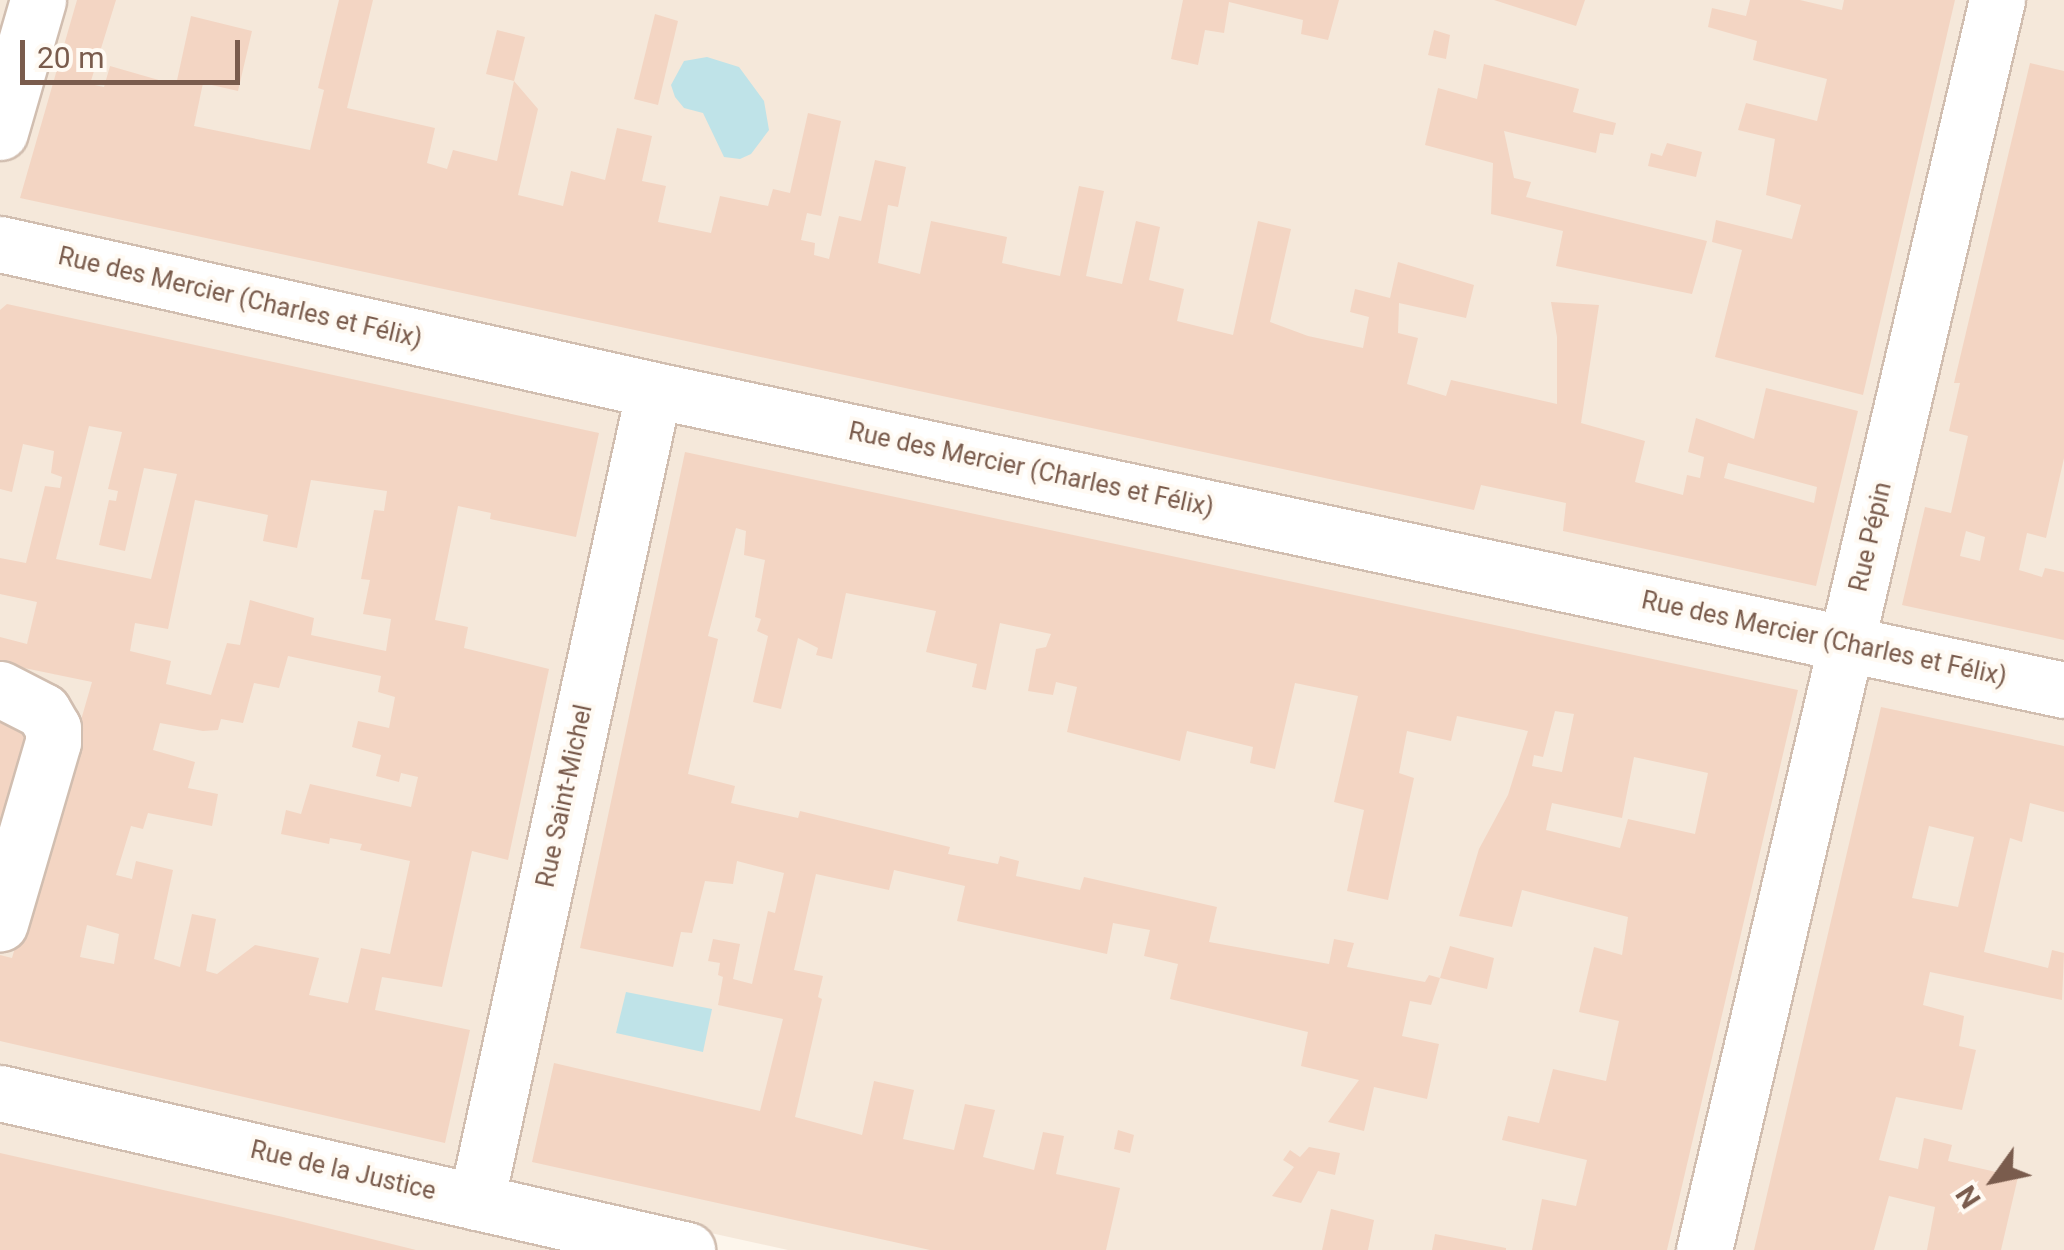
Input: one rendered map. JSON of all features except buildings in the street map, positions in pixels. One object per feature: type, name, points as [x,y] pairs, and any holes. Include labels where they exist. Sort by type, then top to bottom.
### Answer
[{"type":"street","points":[[0,132],[38,0]]},
{"type":"street","name":"Rue Pépin","points":[[1704,1250],[1997,0]]},
{"type":"street","name":"Rue des Mercier (Charles et Félix)","points":[[0,244],[654,390],[2064,690]]},
{"type":"street","name":"Rue Saint-Michel","points":[[476,1202],[654,390]]},
{"type":"street","points":[[0,690],[43,711],[52,728],[53,742],[0,923]]},
{"type":"street","name":"Rue de la Justice","points":[[0,1092],[686,1250]]},
{"type":"shaded area","points":[[0,0],[2064,0],[2064,1250],[788,1250],[0,1076]]},
{"type":"shaded area","points":[[0,1122],[565,1250],[0,1250]]},
{"type":"water","points":[[707,57],[739,67],[764,101],[769,130],[751,154],[740,159],[724,157],[703,113],[684,108],[671,85],[684,61]]},
{"type":"water","points":[[626,992],[712,1009],[703,1052],[616,1033]]}]
